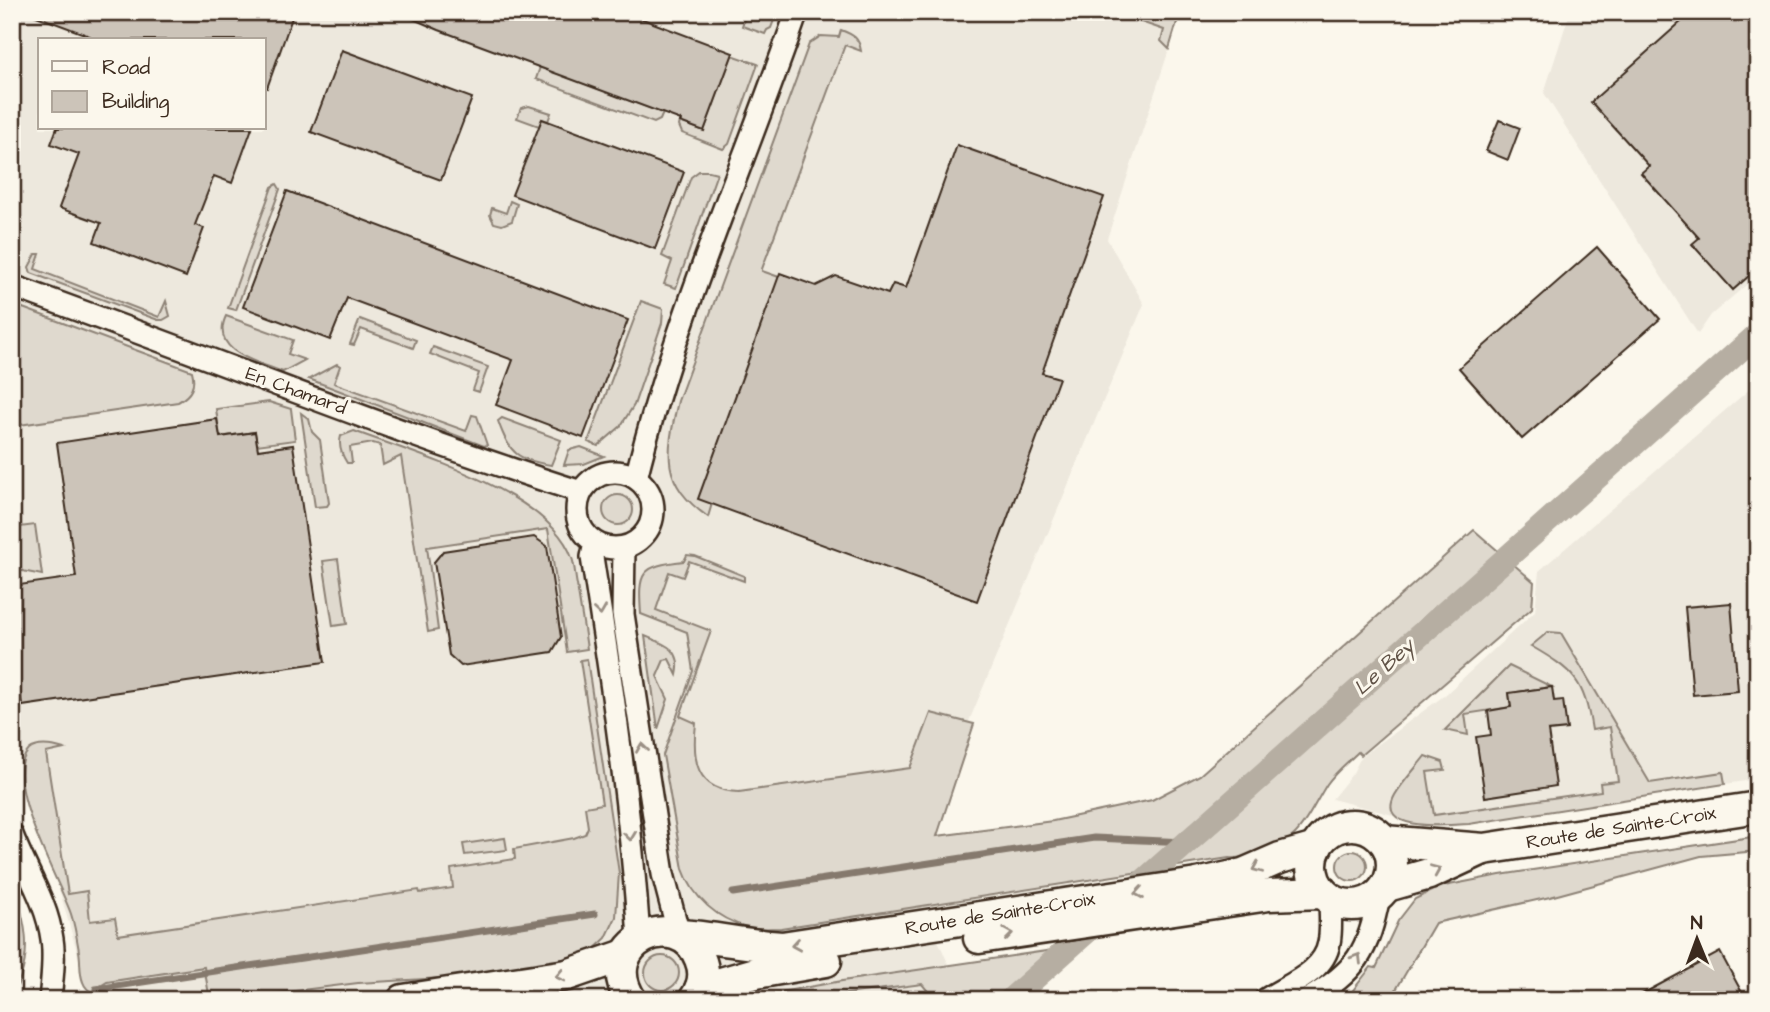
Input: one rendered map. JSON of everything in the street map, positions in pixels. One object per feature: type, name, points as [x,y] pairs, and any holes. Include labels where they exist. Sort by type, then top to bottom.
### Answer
[{"type":"main road","name":"Route de Sainte-Croix","points":[[1384,841],[1484,849],[1758,807]]},
{"type":"main road","points":[[1350,826],[1362,827],[1373,831],[1384,841],[1393,863],[1383,891],[1368,903],[1355,906],[1342,904],[1327,896],[1314,876],[1313,857],[1316,848],[1327,834],[1350,826]]},
{"type":"main road","name":"Route de Sainte-Croix","points":[[632,947],[651,933],[665,932],[782,947],[1197,884],[1243,874],[1280,858],[1316,848]]},
{"type":"main road","name":"Route de Sainte-Croix","points":[[1383,891],[1484,849]]},
{"type":"main road","name":"Route de Sainte-Croix","points":[[697,995],[756,973],[877,953],[1269,895],[1327,896]]},
{"type":"main road","points":[[678,935],[698,952],[702,964],[703,977],[697,995]]},
{"type":"main road","points":[[403,1000],[567,975],[632,947]]},
{"type":"main road","points":[[631,1000],[621,979],[621,966],[632,947]]},
{"type":"street","points":[[636,478],[690,305],[797,12]]},
{"type":"street","name":"En Chamard","points":[[12,286],[328,403],[581,492]]},
{"type":"street","points":[[605,473],[624,473],[636,478],[651,497],[654,509],[652,522],[646,533],[636,543],[624,548],[610,549],[595,543],[584,534],[578,521],[577,506],[581,492],[591,480],[605,473]]},
{"type":"street","points":[[595,543],[592,557],[632,851],[632,947]]},
{"type":"street","points":[[624,548],[623,614],[663,874],[678,935]]},
{"type":"street","points":[[12,835],[51,930],[54,950],[50,1000]]},
{"type":"street","points":[[1307,1000],[1333,985],[1358,961],[1383,891]]},
{"type":"street","points":[[1265,1000],[1317,968],[1324,957],[1329,944],[1327,896]]},
{"type":"shaded area","points":[[12,12],[1169,12],[1180,16],[1107,239],[1144,304],[907,869],[964,1000],[102,1000],[80,962],[12,725]]},
{"type":"shaded area","points":[[744,12],[777,12],[771,28],[765,34],[742,26],[746,15]]},
{"type":"shaded area","points":[[1112,12],[1180,12],[1169,49],[1161,41],[1164,30]]},
{"type":"shaded area","points":[[1570,12],[1758,12],[1758,275],[1711,315],[1698,334],[1544,93]]},
{"type":"shaded area","points":[[841,30],[855,38],[861,51],[845,45],[762,269],[779,277],[708,517],[681,492],[670,466],[671,437],[678,401],[809,44],[821,36],[839,37]]},
{"type":"shaded area","points":[[732,55],[758,64],[729,144],[723,149],[682,133],[679,126],[680,122],[704,131]]},
{"type":"shaded area","points":[[540,67],[663,113],[660,120],[654,123],[536,79]]},
{"type":"shaded area","points":[[529,106],[551,113],[548,121],[542,119],[539,126],[517,118],[521,108]]},
{"type":"shaded area","points":[[699,171],[717,173],[676,288],[664,284],[672,261],[662,256],[691,177]]},
{"type":"shaded area","points":[[277,184],[280,189],[236,310],[228,308],[272,187]]},
{"type":"shaded area","points":[[510,201],[517,204],[512,221],[502,225],[494,223],[490,215],[492,208],[506,213]]},
{"type":"shaded area","points":[[36,254],[40,254],[35,269],[159,317],[166,301],[170,316],[158,320],[31,273],[29,267]]},
{"type":"shaded area","points":[[641,301],[663,309],[662,323],[634,405],[620,427],[598,446],[588,442]]},
{"type":"shaded area","points":[[12,304],[192,371],[191,390],[178,402],[12,426]]},
{"type":"shaded area","points":[[226,316],[293,340],[288,354],[305,360],[283,372],[239,354],[224,339]]},
{"type":"shaded area","points":[[360,319],[416,340],[413,348],[361,329],[354,345],[350,344]]},
{"type":"shaded area","points":[[433,347],[488,367],[479,392],[473,390],[479,373],[430,354]]},
{"type":"shaded area","points":[[337,364],[340,366],[334,383],[466,431],[472,415],[477,416],[487,445],[309,379]]},
{"type":"shaded area","points":[[1758,382],[1758,779],[1442,828],[1332,799],[1353,773],[1361,757],[1445,695],[1535,611],[1539,571]]},
{"type":"shaded area","points":[[269,402],[291,409],[295,440],[257,445],[255,432],[220,437],[216,409]]},
{"type":"shaded area","points":[[301,413],[309,419],[312,432],[320,440],[329,503],[327,506],[315,507]]},
{"type":"shaded area","points":[[502,418],[561,440],[551,465],[516,454],[502,432],[498,421]]},
{"type":"shaded area","points":[[354,431],[477,478],[537,514],[559,535],[572,558],[587,649],[567,652],[548,529],[427,547],[438,630],[428,632],[401,456],[383,465],[380,445],[373,443],[350,447],[352,463],[347,463],[340,440],[341,436]]},
{"type":"shaded area","points":[[581,447],[604,456],[584,464],[564,465],[569,450]]},
{"type":"shaded area","points":[[618,495],[628,500],[633,510],[628,520],[618,525],[608,520],[603,510],[608,500]]},
{"type":"shaded area","points":[[35,525],[42,575],[12,569],[12,528]]},
{"type":"shaded area","points":[[1474,530],[1534,582],[1532,608],[1361,755],[1358,752],[1330,780],[1307,819],[1293,836],[1271,849],[1239,858],[781,928],[751,928],[726,919],[700,898],[687,879],[663,755],[693,671],[687,632],[641,614],[642,580],[650,569],[658,565],[684,561],[687,555],[695,556],[744,576],[744,581],[689,561],[683,577],[669,572],[656,610],[711,631],[680,716],[696,723],[696,760],[705,779],[713,786],[739,792],[910,768],[931,713],[974,724],[937,836],[1053,821],[1152,800],[1200,775]]},
{"type":"shaded area","points":[[338,559],[347,624],[333,626],[323,561]]},
{"type":"shaded area","points":[[1548,632],[1561,633],[1650,783],[1723,772],[1725,784],[1469,824],[1417,824],[1395,816],[1391,807],[1395,795],[1425,756],[1443,762],[1445,770],[1427,772],[1434,815],[1601,791],[1600,783],[1618,781],[1610,727],[1592,730],[1585,699],[1575,679],[1558,663],[1531,646]]},
{"type":"shaded area","points":[[645,636],[671,649],[675,653],[678,666],[677,675],[669,659],[664,660],[657,676],[668,699],[658,729]]},
{"type":"shaded area","points":[[587,659],[619,873],[616,917],[606,938],[591,952],[558,962],[459,977],[358,983],[222,1000],[210,1000],[204,967],[107,982],[94,990],[94,994],[85,986],[71,914],[27,806],[22,783],[22,764],[29,750],[41,746],[64,749],[46,753],[68,894],[87,891],[90,921],[115,918],[118,935],[419,890],[420,893],[453,888],[451,869],[515,859],[514,849],[585,834],[588,827],[585,807],[602,804],[580,660]]},
{"type":"shaded area","points":[[1509,666],[1552,687],[1509,693],[1511,707],[1465,714],[1468,735],[1445,730]]},
{"type":"shaded area","points":[[1758,836],[1758,851],[1701,856],[1550,897],[1435,923],[1390,1000],[1341,1000],[1350,994],[1371,967],[1376,968],[1398,921],[1415,899],[1439,887],[1500,875]]},
{"type":"shaded area","points":[[505,838],[507,850],[465,855],[463,844]]},
{"type":"shaded area","points":[[1352,851],[1363,855],[1367,866],[1363,877],[1352,881],[1341,877],[1337,866],[1341,855]]},
{"type":"shaded area","points":[[12,884],[24,926],[26,954],[19,982],[12,996]]},
{"type":"shaded area","points":[[1060,949],[1004,1000],[935,1000],[922,984],[801,1000],[736,1000],[842,981]]},
{"type":"shaded area","points":[[662,956],[674,961],[679,973],[674,985],[662,990],[650,985],[645,973],[650,961]]},
{"type":"building","points":[[294,12],[267,88],[266,38],[90,38],[31,14]]},
{"type":"building","points":[[397,12],[624,12],[733,53],[704,131]]},
{"type":"building","points":[[1692,12],[1758,12],[1758,268],[1733,290],[1692,244],[1699,238],[1641,173],[1649,166],[1591,102]]},
{"type":"building","points":[[342,50],[472,98],[441,180],[311,132]]},
{"type":"building","points":[[542,119],[684,172],[655,249],[512,195]]},
{"type":"building","points":[[1499,120],[1520,128],[1508,160],[1486,151]]},
{"type":"building","points":[[56,130],[251,130],[232,183],[214,176],[195,225],[204,228],[186,277],[94,242],[101,223],[59,208],[79,154],[51,144]]},
{"type":"building","points":[[957,145],[1104,197],[1042,373],[1059,378],[977,601],[698,499],[780,273],[816,286],[836,276],[888,294],[893,284],[906,288]]},
{"type":"building","points":[[287,191],[628,320],[583,438],[496,405],[513,360],[347,298],[330,340],[243,307]]},
{"type":"building","points":[[1597,247],[1660,319],[1522,439],[1459,368]]},
{"type":"building","points":[[217,419],[220,437],[255,432],[258,450],[293,445],[325,662],[22,706],[12,643],[12,586],[76,577],[57,443]]},
{"type":"building","points":[[534,537],[547,546],[561,637],[552,652],[461,666],[449,655],[434,562],[443,551]]},
{"type":"building","points":[[1731,603],[1738,691],[1693,695],[1685,607]]},
{"type":"building","points":[[1552,687],[1554,701],[1563,700],[1567,729],[1548,731],[1556,786],[1485,797],[1476,737],[1491,735],[1488,711],[1511,707],[1509,693]]},
{"type":"building","points":[[1720,952],[1746,1000],[1631,1000]]},
{"type":"waterway","name":"Le Bey","points":[[1010,1000],[1758,334]]},
{"type":"waterway","points":[[733,893],[1094,838],[1187,842]]},
{"type":"waterway","points":[[96,989],[595,914]]}]
